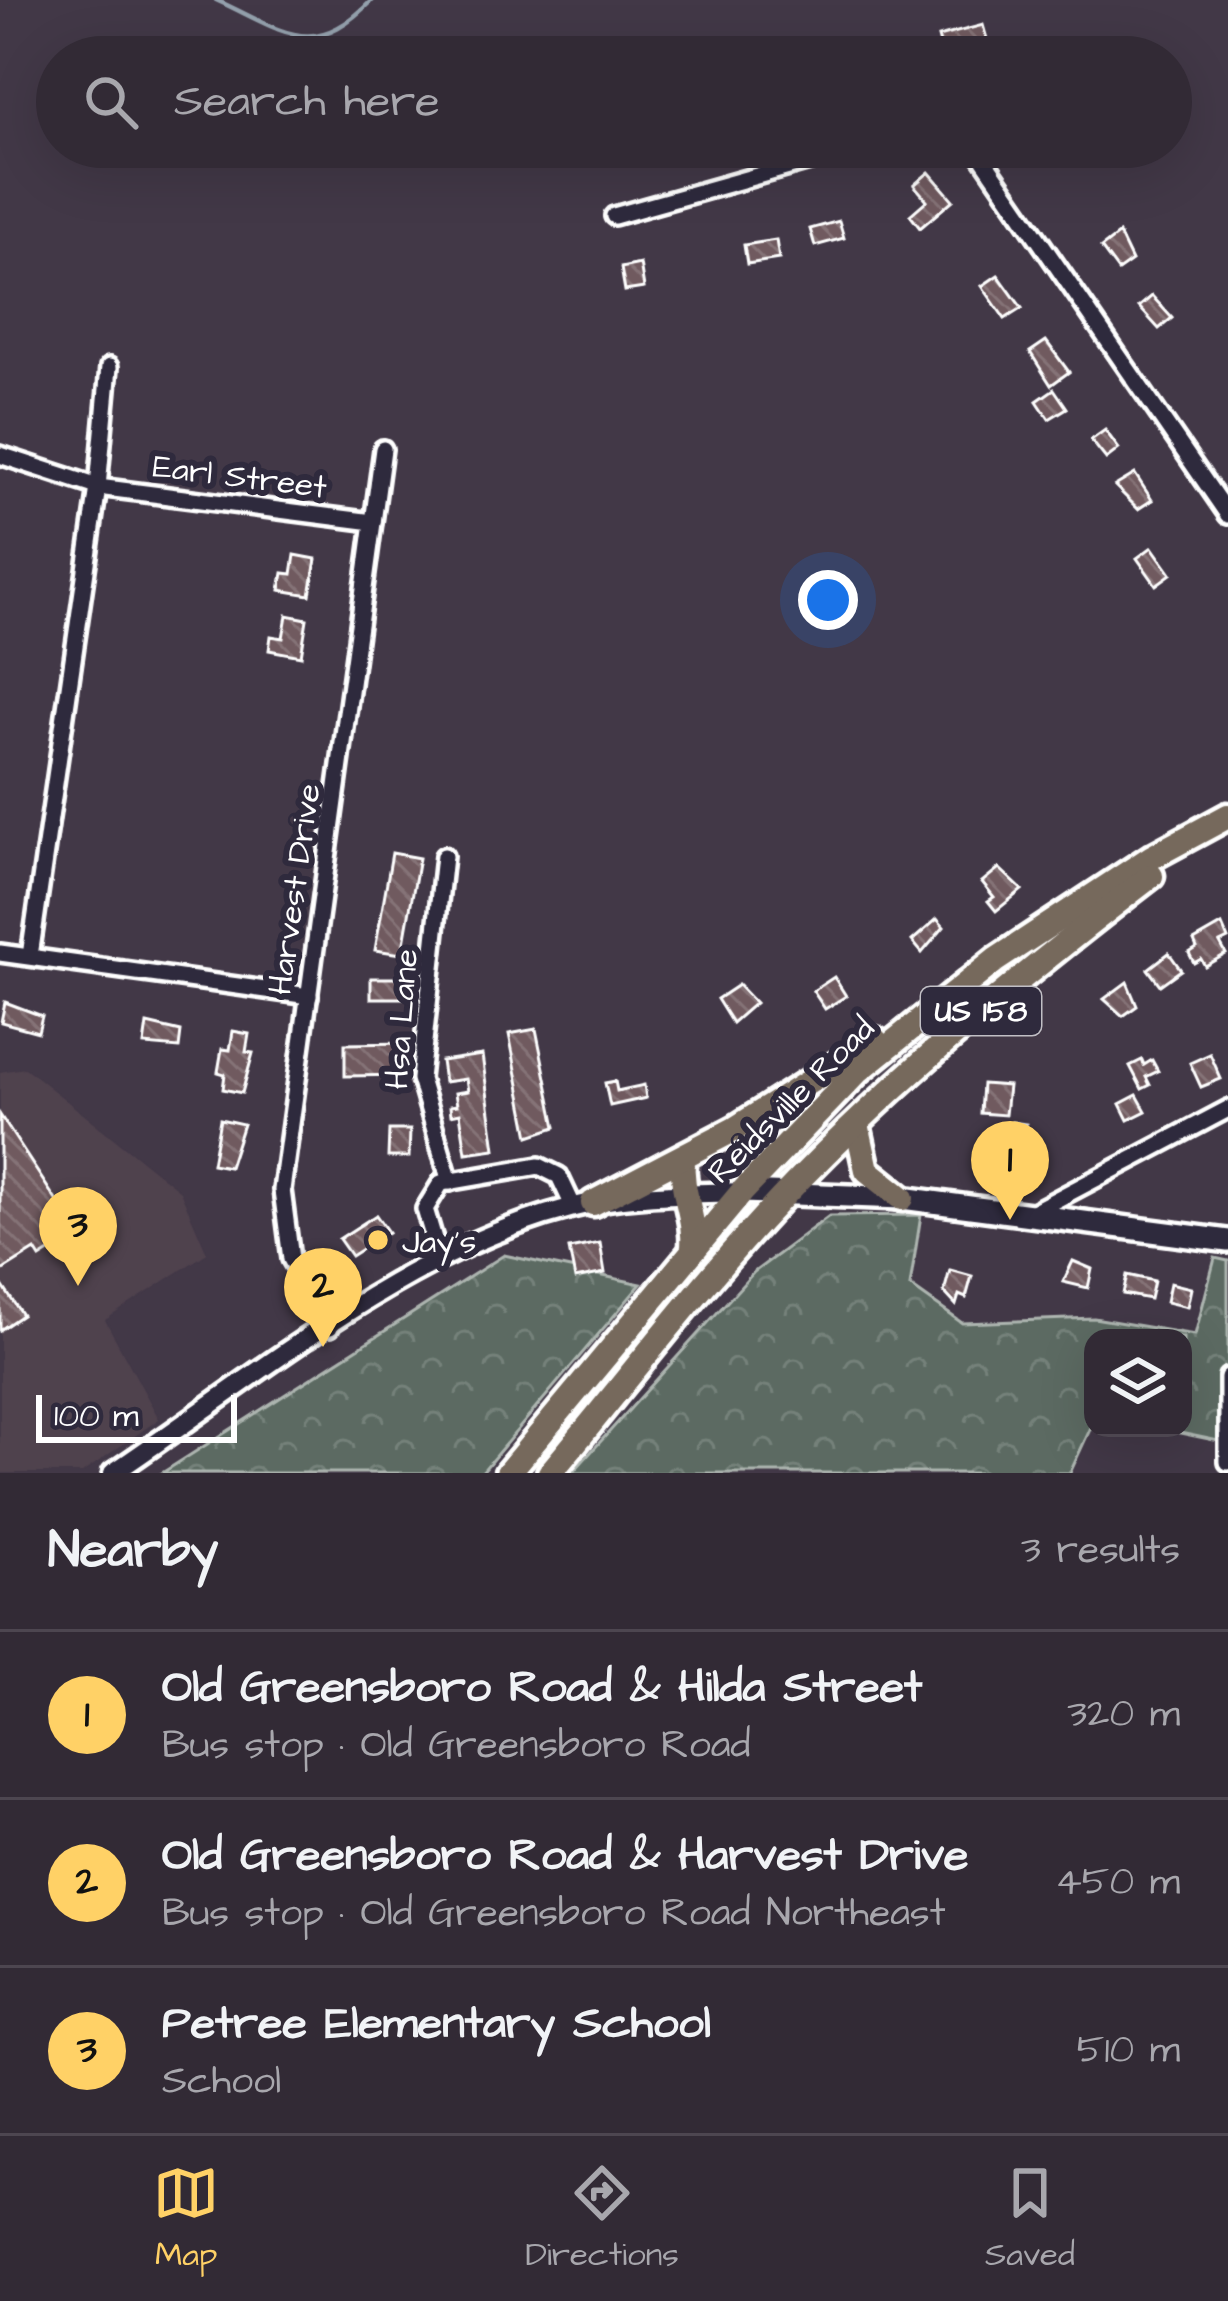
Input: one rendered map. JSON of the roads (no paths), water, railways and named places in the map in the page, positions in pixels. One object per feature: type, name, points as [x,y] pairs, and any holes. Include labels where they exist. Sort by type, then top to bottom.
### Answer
[{"type":"highway","name":"Reidsville Road","points":[[508,1473],[742,1192],[827,1100],[925,1013],[1118,879],[1228,816]]},
{"type":"highway","name":"Reidsville Road","points":[[550,1473],[790,1191],[857,1124],[978,1013],[1183,845]]},
{"type":"highway","points":[[584,1205],[683,1157],[925,1013]]},
{"type":"highway","points":[[857,1124],[867,1170],[902,1198]]},
{"type":"highway","points":[[683,1157],[680,1194],[693,1219],[693,1250]]},
{"type":"main road","points":[[742,1192],[902,1198],[1228,1241]]},
{"type":"street","points":[[614,216],[785,168]]},
{"type":"street","points":[[989,168],[1228,515]]},
{"type":"street","points":[[29,956],[98,487],[109,367]]},
{"type":"street","name":"Harvest Drive","points":[[330,1327],[291,1259],[282,1190],[382,449]]},
{"type":"street","name":"Earl Street","points":[[0,454],[98,487],[373,522]]},
{"type":"street","name":"Hsa Lane","points":[[444,856],[420,1079],[450,1182]]},
{"type":"street","points":[[0,952],[309,996]]},
{"type":"street","points":[[1029,1214],[1228,1109]]},
{"type":"street","points":[[440,1259],[425,1209],[441,1183],[539,1166],[559,1176],[584,1205]]},
{"type":"street","points":[[113,1473],[440,1259],[584,1205],[742,1192]]},
{"type":"street","points":[[1228,1376],[1228,1462]]},
{"type":"waterway","points":[[216,0],[279,30],[314,35],[351,19],[372,0]]},
{"type":"place","name":"Old Greensboro Road & Hilda Street","points":[[1010,1220]]},
{"type":"place","name":"Jay's","points":[[378,1240]]},
{"type":"place","name":"Petree Elementary School","points":[[78,1286]]},
{"type":"place","name":"Old Greensboro Road & Harvest Drive","points":[[323,1347]]}]
